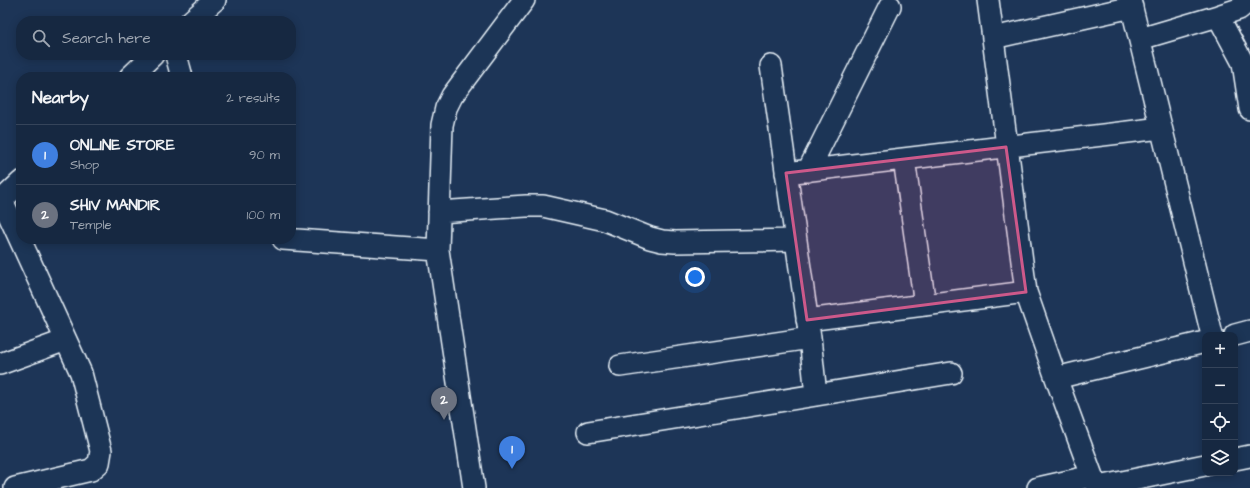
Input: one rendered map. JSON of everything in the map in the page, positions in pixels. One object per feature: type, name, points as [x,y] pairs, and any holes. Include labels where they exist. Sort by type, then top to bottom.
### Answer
[{"type":"street","points":[[197,16],[215,0]]},
{"type":"street","points":[[474,488],[438,250],[442,125],[446,108],[452,96],[524,0]]},
{"type":"street","points":[[988,0],[1026,292],[1056,378],[1096,484]]},
{"type":"street","points":[[993,38],[1131,4],[1211,332]]},
{"type":"street","points":[[1140,39],[1218,16],[1245,4]]},
{"type":"street","points":[[808,171],[890,6]]},
{"type":"street","points":[[1218,16],[1243,63],[1250,108]]},
{"type":"street","points":[[135,72],[149,60]]},
{"type":"street","points":[[177,60],[181,72]]},
{"type":"street","points":[[771,66],[809,329],[816,395]]},
{"type":"street","points":[[786,173],[1161,128]]},
{"type":"street","points":[[904,160],[925,305]]},
{"type":"street","points":[[16,187],[1,201],[16,233]]},
{"type":"street","points":[[439,212],[543,206],[605,220],[650,238],[662,241],[796,240]]},
{"type":"street","points":[[296,240],[438,250]]},
{"type":"street","points":[[15,488],[91,470],[99,463],[101,451],[81,372],[21,244]]},
{"type":"street","points":[[620,366],[925,305],[1026,292]]},
{"type":"street","points":[[1238,334],[1250,331]]},
{"type":"street","points":[[0,364],[66,340]]},
{"type":"street","points":[[1056,378],[1202,343]]},
{"type":"street","points":[[588,432],[951,373]]},
{"type":"street","points":[[1238,458],[1250,456]]},
{"type":"street","points":[[1038,488],[1096,484],[1202,466]]},
{"type":"highlighted area","points":[[1006,147],[1026,292],[807,320],[786,173]]},
{"type":"place","name":"SHIV MANDIR","points":[[444,420]]},
{"type":"place","name":"ONLINE STORE","points":[[512,469]]}]
